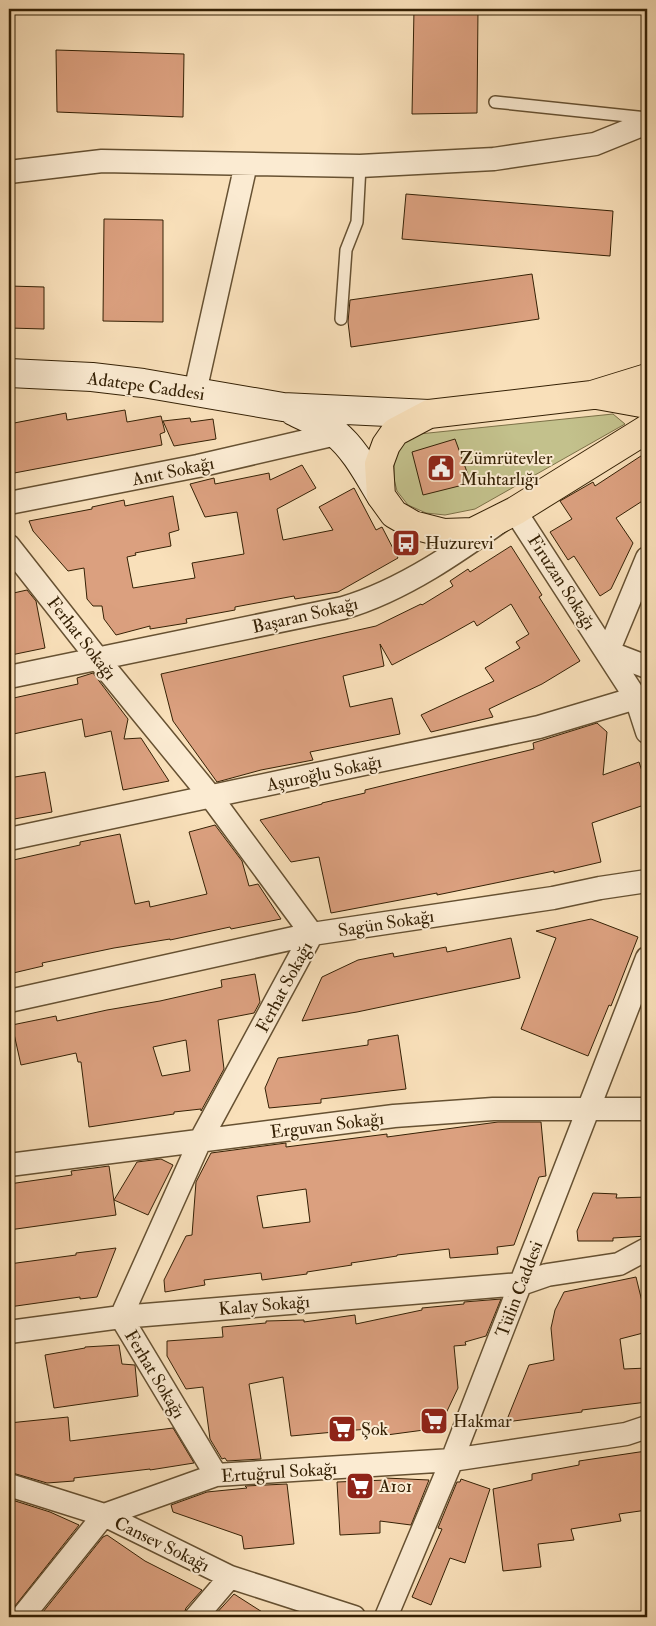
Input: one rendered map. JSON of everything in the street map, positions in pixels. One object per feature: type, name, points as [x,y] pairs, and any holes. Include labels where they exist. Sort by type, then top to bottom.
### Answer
[{"type":"main road","name":"Adatepe Caddesi","points":[[9,373],[143,383],[283,407],[429,414]]},
{"type":"main road","points":[[381,496],[379,464],[386,445],[395,432],[429,414],[592,395],[647,378]]},
{"type":"main road","points":[[592,395],[647,404]]},
{"type":"main road","name":"Adatepe Caddesi","points":[[283,407],[314,421],[336,434],[360,463],[394,514],[412,525],[444,533],[473,532],[515,511]]},
{"type":"main road","name":"Başaran Sokağı","points":[[515,511],[647,429]]},
{"type":"street","points":[[9,172],[102,161],[360,166],[494,159],[595,144],[647,123]]},
{"type":"street","points":[[195,392],[246,164]]},
{"type":"street","name":"Anıt Sokağı","points":[[9,503],[198,466],[336,434]]},
{"type":"street","name":"Firuzan Sokağı","points":[[515,511],[608,652]]},
{"type":"street","name":"Başaran Sokağı","points":[[9,677],[343,608],[364,602],[443,562],[515,511]]},
{"type":"street","name":"Ferhat Sokağı","points":[[9,546],[98,659],[212,797],[312,934],[200,1141],[121,1317],[216,1475]]},
{"type":"street","points":[[608,652],[647,558]]},
{"type":"street","points":[[608,652],[647,667]]},
{"type":"street","points":[[608,652],[636,698],[647,732]]},
{"type":"street","name":"Aşuroğlu Sokağı","points":[[9,840],[539,727],[636,698]]},
{"type":"street","name":"Sagün Sokağı","points":[[9,1001],[312,934],[553,898],[647,881]]},
{"type":"street","name":"Tülin Caddesi","points":[[386,1617],[452,1460],[647,958]]},
{"type":"street","name":"Erguvan Sokağı","points":[[9,1165],[394,1116],[493,1109],[588,1110],[647,1108]]},
{"type":"street","name":"Kalay Sokağı","points":[[9,1332],[121,1317],[520,1284],[547,1275],[619,1264],[647,1249]]},
{"type":"street","name":"Ertuğrul Sokağı","points":[[104,1515],[216,1475],[452,1460],[626,1434],[647,1427]]},
{"type":"street","points":[[9,1484],[104,1515]]},
{"type":"street","name":"Cansev Sokağı","points":[[22,1617],[104,1515],[230,1577],[354,1617]]},
{"type":"street","points":[[196,1617],[230,1577]]},
{"type":"lane","points":[[495,102],[647,118]]},
{"type":"lane","points":[[341,319],[346,250],[357,222],[360,166]]},
{"type":"shaded area","points":[[613,414],[625,424],[475,509],[445,515],[426,513],[408,505],[397,491],[394,479],[394,462],[401,445],[419,434]]},
{"type":"building","points":[[414,9],[478,9],[477,113],[412,114]]},
{"type":"building","points":[[56,50],[184,54],[183,117],[57,112]]},
{"type":"building","points":[[406,194],[613,211],[610,256],[402,239]]},
{"type":"building","points":[[104,219],[163,220],[163,322],[103,321]]},
{"type":"building","points":[[532,274],[539,319],[351,347],[348,322],[350,300]]},
{"type":"building","points":[[9,286],[44,287],[44,329],[9,328]]},
{"type":"building","points":[[125,410],[127,422],[161,416],[165,432],[160,434],[162,445],[9,474],[9,424],[66,413],[67,420]]},
{"type":"building","points":[[190,418],[191,422],[213,419],[216,439],[174,446],[163,421]]},
{"type":"building","name":"Zümrütevler Muhtarlığı","points":[[455,439],[471,483],[423,495],[412,452]]},
{"type":"building","points":[[647,452],[647,498],[616,518],[633,543],[611,589],[600,596],[574,556],[568,560],[550,532],[572,519],[560,501],[593,482],[595,486]]},
{"type":"building","points":[[302,465],[316,488],[277,509],[283,540],[333,530],[319,507],[354,488],[376,530],[382,527],[398,558],[338,592],[295,599],[294,596],[235,607],[235,610],[186,619],[187,623],[150,629],[150,626],[116,635],[104,619],[102,606],[93,606],[87,599],[84,568],[68,571],[33,531],[29,521],[92,509],[92,507],[124,500],[125,506],[173,496],[179,530],[169,533],[171,546],[135,553],[136,555],[127,557],[133,588],[195,578],[192,563],[244,554],[237,512],[205,517],[190,484],[214,478],[215,484],[269,473],[270,480]]},
{"type":"building","points":[[511,546],[542,595],[539,597],[580,661],[542,684],[489,709],[493,717],[431,732],[421,715],[494,681],[485,668],[520,648],[516,642],[529,634],[511,604],[477,626],[474,621],[392,665],[380,644],[384,666],[343,676],[350,707],[392,698],[400,734],[310,752],[313,760],[261,770],[217,782],[173,721],[161,674],[376,626],[422,605],[453,586],[450,581],[468,569],[470,572]]},
{"type":"building","points":[[27,590],[36,601],[45,648],[11,655],[9,642],[9,594]]},
{"type":"building","points":[[93,673],[128,719],[124,739],[141,738],[169,781],[123,790],[111,731],[85,737],[82,719],[9,735],[9,699],[78,684],[77,678]]},
{"type":"building","points":[[597,723],[607,732],[603,775],[639,762],[647,786],[647,804],[592,823],[601,862],[554,873],[554,871],[437,895],[437,893],[331,913],[319,857],[291,862],[260,820],[365,793],[365,790],[534,749],[533,743]]},
{"type":"building","points":[[45,772],[52,812],[9,820],[9,778]]},
{"type":"building","points":[[215,825],[242,861],[249,886],[258,884],[281,919],[231,929],[230,927],[170,940],[114,948],[42,963],[43,966],[9,974],[9,861],[80,845],[80,842],[120,834],[135,904],[149,901],[150,907],[207,894],[189,832]]},
{"type":"building","points":[[591,919],[638,937],[611,1006],[609,1005],[588,1056],[521,1029],[556,938],[536,931]]},
{"type":"building","points":[[511,938],[520,978],[357,1012],[302,1021],[322,977],[358,960],[393,953],[394,957],[446,947],[447,952]]},
{"type":"building","points":[[255,974],[260,1002],[254,1013],[218,1020],[224,1069],[201,1111],[201,1109],[174,1112],[174,1114],[89,1127],[81,1062],[78,1062],[76,1053],[21,1065],[12,1025],[56,1016],[57,1021],[160,1001],[222,987],[221,980]],"holes":[[[186,1040],[190,1071],[162,1076],[153,1047]]]},
{"type":"building","points":[[398,1035],[406,1089],[321,1099],[321,1103],[269,1108],[265,1088],[278,1058],[368,1045],[368,1040]]},
{"type":"building","points":[[498,1122],[541,1122],[546,1176],[539,1177],[514,1245],[497,1247],[498,1254],[450,1258],[449,1249],[397,1255],[307,1272],[307,1274],[262,1280],[261,1273],[204,1280],[205,1285],[165,1292],[164,1280],[186,1236],[192,1235],[196,1182],[211,1153],[286,1143],[286,1147],[387,1134],[387,1137]],"holes":[[[306,1189],[310,1222],[263,1228],[257,1196]]]},
{"type":"building","points":[[161,1159],[173,1165],[148,1215],[114,1200],[137,1162]]},
{"type":"building","points":[[109,1166],[116,1215],[9,1230],[9,1184],[72,1175],[71,1171]]},
{"type":"building","points":[[593,1193],[617,1194],[616,1198],[647,1197],[647,1236],[613,1238],[613,1241],[578,1241],[577,1231]]},
{"type":"building","points":[[116,1248],[97,1297],[80,1299],[80,1297],[9,1307],[9,1264]]},
{"type":"building","points":[[636,1277],[647,1322],[647,1332],[620,1339],[624,1369],[647,1368],[647,1402],[506,1422],[529,1365],[554,1360],[551,1328],[555,1310],[564,1292]]},
{"type":"building","points":[[501,1299],[486,1336],[465,1342],[466,1345],[454,1346],[458,1388],[439,1428],[379,1436],[378,1428],[291,1436],[283,1377],[249,1384],[261,1459],[227,1461],[225,1458],[222,1459],[210,1439],[203,1387],[186,1389],[167,1356],[167,1341],[223,1337],[222,1327],[266,1323],[266,1321],[304,1320],[304,1322],[355,1315],[356,1324],[422,1310],[422,1308]]},
{"type":"building","points":[[119,1345],[122,1364],[135,1365],[138,1396],[54,1408],[45,1355],[85,1347]]},
{"type":"building","points":[[68,1417],[70,1441],[173,1428],[194,1463],[74,1478],[74,1481],[47,1483],[9,1472],[9,1423]]},
{"type":"building","points":[[646,1451],[647,1510],[619,1514],[621,1521],[571,1529],[574,1540],[538,1544],[541,1567],[503,1571],[493,1489],[532,1480],[532,1474],[579,1465],[579,1461]]},
{"type":"building","points":[[385,1478],[429,1480],[411,1525],[380,1521],[380,1533],[340,1535],[337,1482],[386,1480]]},
{"type":"building","points":[[461,1479],[490,1489],[465,1563],[450,1558],[431,1605],[412,1597],[442,1529],[438,1528],[457,1482],[460,1482]]},
{"type":"building","points":[[287,1484],[294,1544],[244,1549],[242,1536],[173,1512],[171,1505],[207,1492],[247,1488],[245,1486]]},
{"type":"building","points":[[9,1499],[50,1512],[79,1525],[11,1611],[9,1609]]},
{"type":"building","points":[[107,1535],[145,1561],[202,1590],[186,1608],[183,1617],[39,1617],[103,1537]]},
{"type":"building","points":[[234,1594],[270,1617],[213,1617]]},
{"type":"place","name":"Zümrütevler Muhtarlığı","points":[[441,468]]},
{"type":"place","name":"Huzurevi","points":[[406,543]]},
{"type":"place","name":"Hakmar","points":[[434,1421]]},
{"type":"place","name":"Şok","points":[[342,1429]]},
{"type":"place","name":"A101","points":[[360,1486]]}]
